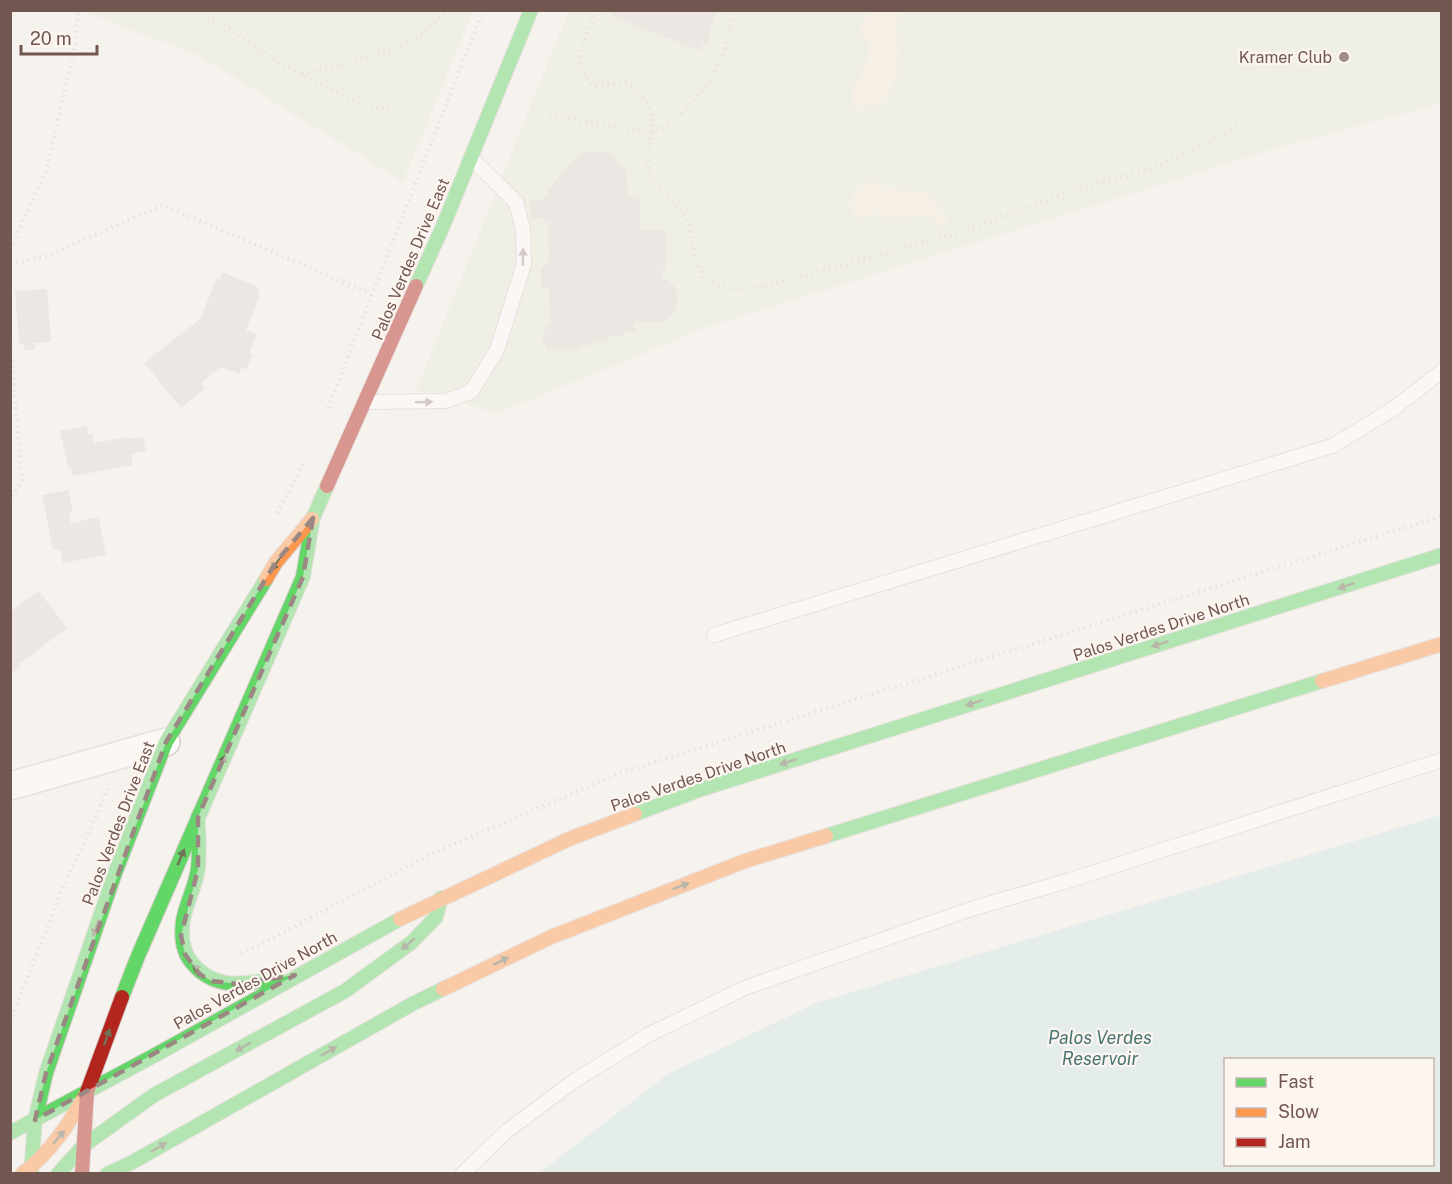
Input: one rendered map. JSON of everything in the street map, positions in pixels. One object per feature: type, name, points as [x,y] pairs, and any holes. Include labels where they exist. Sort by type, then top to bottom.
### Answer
[{"type":"main road","name":"Palos Verdes Drive East","points":[[82,1173],[87,1092],[138,956],[303,577],[313,518],[443,226],[531,10]]},
{"type":"main road","name":"Palos Verdes Drive East","points":[[28,1171],[35,1120],[46,1073],[115,873],[166,742],[276,562],[313,518]]},
{"type":"main road","name":"Palos Verdes Drive North","points":[[10,1133],[441,897],[569,838],[702,789],[1442,555]]},
{"type":"main road","points":[[107,1173],[131,1163],[414,1003],[551,937],[745,861],[1442,644]]},
{"type":"main road","points":[[198,817],[198,869],[185,911],[181,936],[185,954],[199,974],[212,981],[238,984],[295,975]]},
{"type":"main road","points":[[58,1173],[83,1146],[154,1095],[345,991],[412,942],[436,917],[441,897]]},
{"type":"main road","points":[[28,1171],[64,1132],[87,1092]]},
{"type":"street","points":[[10,786],[166,742]]},
{"type":"lane","points":[[366,402],[446,401],[471,392],[497,350],[524,264],[523,230],[516,202],[471,158]]},
{"type":"lane","points":[[714,635],[1332,446],[1393,409],[1442,371]]},
{"type":"lane","points":[[462,1173],[507,1131],[574,1081],[648,1035],[747,987],[971,909],[1064,882],[1442,760]]},
{"type":"path","points":[[10,249],[46,171],[75,45],[78,10]]},
{"type":"path","points":[[191,10],[229,28],[278,62],[357,102],[392,109]]},
{"type":"path","points":[[302,74],[400,47],[421,35],[447,10]]},
{"type":"path","points":[[324,416],[483,10]]},
{"type":"path","points":[[550,116],[651,132],[667,125],[684,111],[704,89],[717,65],[737,10]]},
{"type":"path","points":[[594,16],[580,54],[580,67],[586,80],[595,86],[625,82],[636,87],[651,111],[647,160],[650,175],[687,219],[697,265],[704,279],[721,287],[767,286],[965,231],[1077,189],[1148,170],[1208,143],[1240,125]]},
{"type":"path","points":[[10,262],[47,256],[163,205],[371,294]]},
{"type":"path","points":[[10,336],[22,481],[10,500]]},
{"type":"path","points":[[273,520],[305,459]]},
{"type":"path","points":[[10,1022],[60,895],[125,754]]},
{"type":"highlighted area","points":[[313,518],[303,577],[198,817],[198,869],[181,936],[185,954],[199,974],[212,981],[238,984],[295,975],[35,1120],[46,1073],[166,742],[276,562]]},
{"type":"green space","points":[[81,11],[473,11],[403,182],[198,55]]},
{"type":"green space","points":[[569,11],[1441,11],[1441,103],[1271,150],[710,326],[498,413],[416,390]]},
{"type":"sand","points":[[872,11],[900,11],[896,23],[898,72],[888,97],[881,105],[861,112],[852,102],[851,92],[864,67],[869,50],[860,32],[864,20]]},
{"type":"sand","points":[[878,181],[883,188],[896,187],[909,192],[929,194],[947,219],[947,224],[941,227],[929,216],[923,215],[893,220],[879,214],[853,216],[849,205],[853,195],[863,185]]},
{"type":"water","name":"Palos Verdes Reservoir","points":[[1441,815],[1441,1173],[539,1173],[668,1074],[816,1003]]},
{"type":"building","points":[[615,10],[717,10],[708,33],[710,34],[706,46],[703,44],[701,51],[612,17]]},
{"type":"building","points":[[583,152],[609,152],[626,171],[628,197],[641,197],[640,229],[666,230],[666,269],[662,269],[662,276],[673,284],[677,291],[677,307],[670,318],[664,322],[635,322],[635,332],[624,332],[624,336],[609,336],[609,341],[594,341],[594,345],[579,345],[579,349],[546,349],[546,345],[543,345],[543,331],[546,331],[546,326],[550,326],[549,288],[541,288],[541,270],[549,259],[548,222],[544,222],[544,218],[531,219],[530,200],[548,197],[548,191],[563,171]]},
{"type":"building","points":[[222,272],[260,288],[257,294],[260,295],[246,330],[257,334],[249,353],[253,354],[247,369],[242,367],[239,374],[221,367],[201,383],[205,388],[181,408],[144,363],[200,319],[217,278],[220,279]]},
{"type":"building","points":[[47,289],[51,342],[34,343],[35,350],[24,350],[24,344],[19,344],[15,291]]},
{"type":"building","points":[[87,426],[88,434],[92,433],[94,443],[127,437],[128,439],[143,437],[146,451],[131,454],[133,465],[73,476],[71,468],[68,468],[60,431]]},
{"type":"building","points":[[68,490],[73,512],[69,513],[71,523],[99,517],[106,555],[63,563],[60,549],[53,550],[42,495]]},
{"type":"building","points":[[39,591],[67,628],[19,664],[21,666],[10,674],[10,612]]},
{"type":"traffic: fast","points":[[416,286],[443,226],[531,10]]},
{"type":"traffic: fast","points":[[122,997],[303,577],[313,518],[327,486]]},
{"type":"traffic: fast","points":[[635,814],[702,789],[1442,555]]},
{"type":"traffic: fast","points":[[31,1174],[35,1120],[46,1073],[115,873],[166,742],[266,579]]},
{"type":"traffic: fast","points":[[826,836],[1322,681]]},
{"type":"traffic: fast","points":[[198,817],[198,868],[182,927],[183,944],[187,954],[202,973],[222,982],[244,983],[278,978]]},
{"type":"traffic: fast","points":[[58,1174],[83,1146],[154,1095],[345,991],[412,942],[436,917],[441,898]]},
{"type":"traffic: fast","points":[[10,1133],[400,919]]},
{"type":"traffic: fast","points":[[107,1174],[131,1163],[414,1003],[443,989]]},
{"type":"traffic: slow","points":[[266,579],[276,562],[312,519]]},
{"type":"traffic: slow","points":[[1322,681],[1442,644]]},
{"type":"traffic: slow","points":[[400,919],[569,839],[635,814]]},
{"type":"traffic: slow","points":[[443,989],[551,937],[745,861],[826,836]]},
{"type":"traffic: slow","points":[[22,1174],[59,1137],[87,1092]]},
{"type":"traffic: jam","points":[[327,486],[416,286]]},
{"type":"traffic: jam","points":[[82,1174],[87,1092],[122,997]]},
{"type":"place","name":"Kramer Club","points":[[1344,57]]}]
